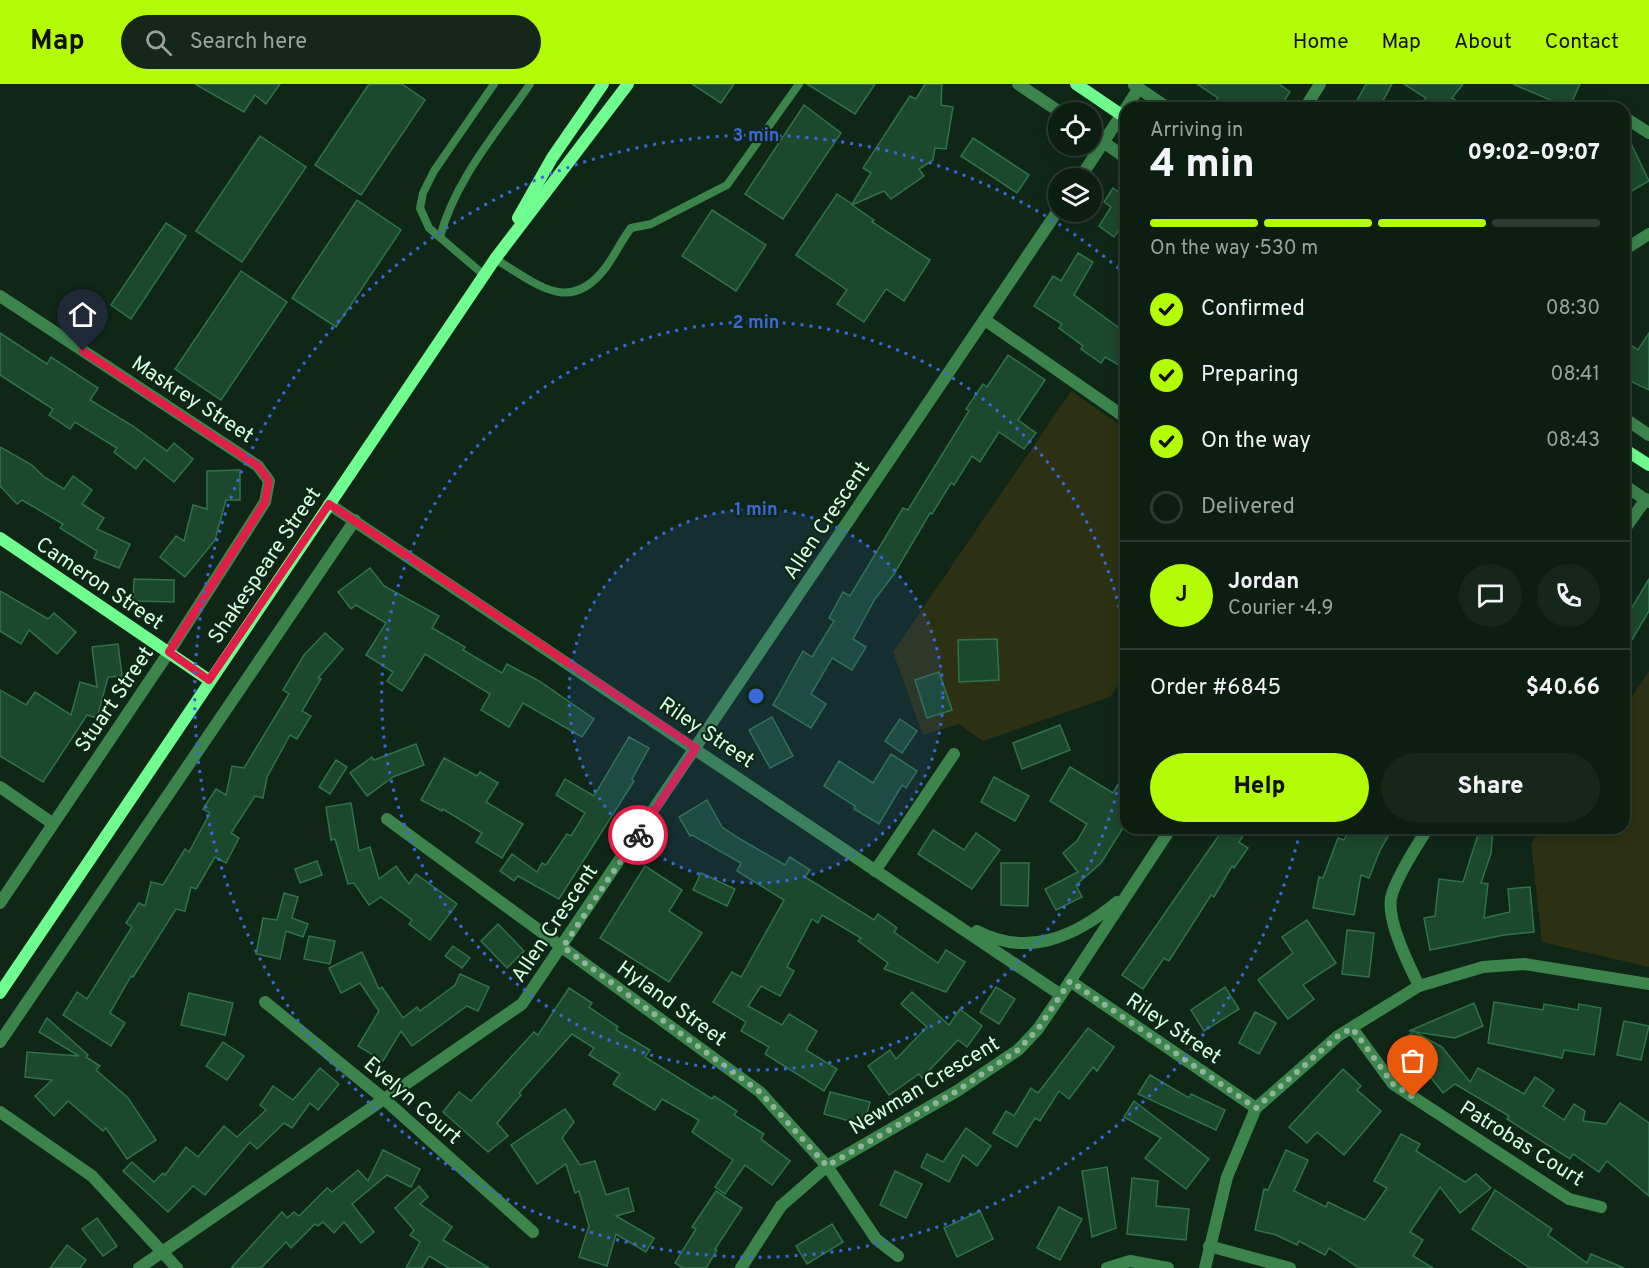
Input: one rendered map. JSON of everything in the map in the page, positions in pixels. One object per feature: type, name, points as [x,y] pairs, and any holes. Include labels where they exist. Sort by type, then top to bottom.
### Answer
[{"type":"street","name":"Shakespeare Street","points":[[495,259],[552,158],[603,84]]},
{"type":"street","name":"Shakespeare Street","points":[[0,993],[495,259],[628,84]]},
{"type":"street","points":[[1018,84],[1048,104]]},
{"type":"street","points":[[1076,84],[1120,113]]},
{"type":"street","points":[[1309,102],[1320,84]]},
{"type":"street","points":[[1130,102],[1136,86],[1159,102]]},
{"type":"street","points":[[1087,168],[1120,121]]},
{"type":"street","points":[[1630,121],[1649,133]]},
{"type":"street","points":[[1104,142],[1120,154]]},
{"type":"street","name":"Allen Crescent","points":[[139,1268],[522,1004],[563,947],[1050,222]]},
{"type":"street","points":[[1630,246],[1649,234]]},
{"type":"street","name":"Maskrey Street","points":[[0,296],[258,466],[269,481]]},
{"type":"street","points":[[985,320],[1120,414]]},
{"type":"street","points":[[1630,422],[1649,435]]},
{"type":"street","points":[[1630,453],[1649,465]]},
{"type":"street","name":"Stuart Street","points":[[0,903],[169,652],[265,502],[269,481]]},
{"type":"street","points":[[1630,489],[1647,500],[1630,523]]},
{"type":"street","name":"Riley Street","points":[[329,504],[696,748],[1061,995]]},
{"type":"street","points":[[0,1042],[355,520]]},
{"type":"street","name":"Cameron Street","points":[[0,538],[209,680]]},
{"type":"street","points":[[875,871],[954,754]]},
{"type":"street","points":[[0,787],[52,823]]},
{"type":"street","name":"Hyland Street","points":[[387,819],[760,1092],[827,1166],[876,1239],[898,1256]]},
{"type":"street","name":"Newman Crescent","points":[[741,1268],[781,1206],[827,1166],[957,1091],[1018,1050],[1038,1029],[1167,834]]},
{"type":"street","points":[[1419,986],[1398,943],[1391,899],[1412,854],[1424,834]]},
{"type":"street","points":[[926,905],[990,938],[1020,945],[1045,942],[1069,935],[1096,919],[1126,895]]},
{"type":"street","points":[[1205,1268],[1227,1177],[1256,1108],[1338,1036],[1419,986],[1483,967],[1524,964],[1649,984]]},
{"type":"street","points":[[0,986],[17,968]]},
{"type":"street","name":"Riley Street","points":[[1070,981],[1256,1108]]},
{"type":"street","name":"Evelyn Court","points":[[265,1002],[384,1099],[533,1232]]},
{"type":"street","name":"Patrobas Court","points":[[1352,1028],[1393,1084],[1569,1199],[1601,1207]]},
{"type":"street","points":[[0,1112],[92,1176],[177,1268]]},
{"type":"street","points":[[1209,1246],[1290,1268]]},
{"type":"street","points":[[1107,1268],[1130,1261],[1168,1268]]},
{"type":"lane","points":[[484,275],[429,228],[422,216],[423,193],[434,171],[494,84]]},
{"type":"lane","points":[[440,237],[446,216],[461,185],[530,84]]},
{"type":"lane","points":[[495,259],[546,289],[566,295],[585,288],[606,268],[631,228],[651,224],[727,185],[799,84]]},
{"type":"green space","points":[[1071,391],[1120,425],[1120,682],[1110,697],[983,741],[959,724],[923,735],[893,652]]},
{"type":"green space","points":[[1649,671],[1649,967],[1542,942],[1531,844],[1538,834],[1630,834],[1630,700]]},
{"type":"building","points":[[195,84],[280,84],[266,104],[255,95],[244,112]]},
{"type":"building","points":[[369,84],[402,84],[425,100],[361,195],[315,165]]},
{"type":"building","points":[[692,84],[734,84],[721,103]]},
{"type":"building","points":[[807,84],[875,84],[855,114]]},
{"type":"building","points":[[925,84],[942,84],[941,105],[953,107],[946,149],[935,148],[933,160],[919,169],[924,176],[891,199],[884,191],[852,205],[874,220],[872,222],[930,260],[904,301],[886,289],[864,322],[837,304],[847,290],[796,255],[837,194],[852,204],[871,173],[863,168],[910,96],[916,99]]},
{"type":"building","points":[[1197,84],[1279,84],[1290,92],[1283,102],[1215,102],[1218,98]]},
{"type":"building","points":[[1366,84],[1392,84],[1382,102],[1356,102]]},
{"type":"building","points":[[1404,84],[1463,84],[1452,98],[1455,100],[1454,102],[1423,102],[1426,98]]},
{"type":"building","points":[[1513,84],[1580,84],[1572,102],[1555,102]]},
{"type":"building","points":[[804,105],[841,133],[783,219],[745,194]]},
{"type":"building","points":[[260,136],[306,167],[242,262],[196,231]]},
{"type":"building","points":[[973,138],[1029,175],[1017,193],[961,156]]},
{"type":"building","points":[[1630,141],[1649,181],[1630,192]]},
{"type":"building","points":[[1113,188],[1120,193],[1120,228],[1114,237],[1099,226],[1111,207],[1104,202]]},
{"type":"building","points":[[357,200],[401,230],[336,327],[292,298]]},
{"type":"building","points":[[712,210],[766,245],[736,291],[682,256]]},
{"type":"building","points":[[166,223],[186,236],[131,319],[111,305]]},
{"type":"building","points":[[1078,253],[1093,262],[1074,295],[1120,329],[1120,366],[1105,357],[1101,363],[1081,349],[1083,346],[1059,328],[1062,324],[1034,306],[1053,276],[1061,281]]},
{"type":"building","points":[[241,271],[287,302],[221,400],[175,369]]},
{"type":"building","points":[[0,333],[47,364],[51,357],[98,388],[90,400],[133,426],[167,451],[174,443],[193,459],[174,482],[144,458],[136,469],[114,452],[117,448],[75,422],[70,429],[49,415],[53,409],[0,375]]},
{"type":"building","points":[[1649,333],[1649,390],[1630,381],[1630,344],[1638,350]]},
{"type":"building","points":[[1008,355],[1045,380],[1018,420],[1036,433],[1024,449],[999,432],[980,462],[972,456],[954,485],[951,483],[932,514],[930,513],[894,574],[875,599],[853,639],[866,647],[852,670],[832,658],[811,694],[826,704],[811,728],[773,705],[803,651],[812,657],[834,621],[829,618],[843,592],[850,596],[903,508],[908,510],[969,411],[966,409],[983,384],[987,387]]},
{"type":"building","points":[[0,447],[32,465],[44,477],[64,489],[73,476],[92,490],[82,504],[104,518],[97,529],[130,544],[119,568],[94,558],[97,551],[60,528],[63,524],[22,500],[17,504],[0,486]]},
{"type":"building","points":[[240,470],[240,500],[226,500],[215,540],[185,577],[160,557],[176,536],[184,541],[193,505],[207,509],[207,471]]},
{"type":"building","points":[[370,568],[384,586],[439,616],[432,628],[465,647],[463,650],[502,673],[507,664],[539,681],[594,719],[582,737],[523,703],[509,727],[481,710],[490,694],[425,654],[402,691],[387,681],[393,672],[366,655],[386,623],[356,605],[351,609],[338,592]]},
{"type":"building","points":[[134,579],[174,580],[174,602],[133,601]]},
{"type":"building","points":[[1649,579],[1649,611],[1630,643],[1630,611]]},
{"type":"building","points":[[0,591],[48,619],[54,613],[76,632],[57,654],[29,630],[21,644],[0,631]]},
{"type":"building","points":[[325,633],[343,649],[318,678],[321,679],[302,711],[311,716],[297,739],[290,735],[267,777],[263,798],[255,796],[231,833],[239,838],[226,863],[215,857],[196,889],[191,887],[185,911],[176,909],[133,977],[131,976],[110,1013],[125,1023],[111,1046],[63,1015],[77,992],[87,999],[132,927],[126,923],[139,903],[145,906],[151,882],[163,885],[185,849],[189,852],[210,813],[203,809],[216,789],[226,795],[232,766],[244,768],[289,694],[283,690],[304,655]]},
{"type":"building","points":[[997,639],[999,680],[959,682],[958,640]]},
{"type":"building","points":[[118,644],[122,676],[108,677],[97,718],[87,715],[43,782],[0,756],[0,690],[26,705],[35,692],[71,715],[80,682],[97,687],[92,647]]},
{"type":"building","points":[[939,672],[952,710],[927,718],[915,680]]},
{"type":"building","points":[[772,717],[793,756],[770,768],[749,730]]},
{"type":"building","points":[[900,719],[917,731],[902,753],[885,741]]},
{"type":"building","points":[[1060,725],[1070,750],[1022,769],[1013,743]]},
{"type":"building","points":[[629,737],[649,748],[632,779],[634,781],[559,899],[518,876],[514,881],[500,871],[512,854],[537,872],[542,863],[546,865],[567,834],[571,836],[585,813],[556,795],[565,779],[594,796]]},
{"type":"building","points":[[416,744],[424,765],[393,777],[367,796],[350,773],[372,757],[374,760]]},
{"type":"building","points":[[891,754],[917,771],[906,788],[902,785],[879,824],[854,809],[855,806],[824,786],[839,761],[873,783]]},
{"type":"building","points":[[444,758],[477,776],[480,772],[498,783],[486,802],[523,824],[502,858],[476,842],[482,833],[443,809],[442,811],[421,800]]},
{"type":"building","points":[[336,760],[347,767],[330,794],[319,787]]},
{"type":"building","points":[[1070,767],[1113,793],[1120,782],[1120,833],[1101,863],[1076,885],[1082,897],[1056,910],[1045,889],[1078,872],[1063,853],[1077,841],[1087,824],[1050,801]]},
{"type":"building","points":[[994,777],[1029,796],[1015,821],[981,802]]},
{"type":"building","points":[[707,800],[722,827],[740,839],[785,865],[790,857],[810,870],[805,877],[874,920],[878,914],[897,928],[894,932],[938,963],[946,950],[965,962],[946,992],[884,969],[888,963],[858,941],[861,938],[822,915],[818,923],[812,919],[787,967],[794,971],[780,996],[761,986],[748,1006],[782,1025],[789,1014],[817,1031],[806,1050],[837,1069],[824,1091],[765,1054],[769,1047],[741,1031],[746,1022],[713,1002],[732,972],[741,977],[784,900],[737,871],[741,863],[692,835],[690,836],[679,817]]},
{"type":"building","points":[[351,803],[359,851],[370,847],[379,879],[396,866],[409,884],[416,874],[457,904],[430,940],[409,924],[412,920],[381,897],[369,905],[354,883],[348,884],[335,839],[331,840],[326,807]]},
{"type":"building","points":[[933,830],[964,850],[976,833],[1000,850],[972,889],[918,854]]},
{"type":"building","points":[[1220,834],[1244,834],[1239,842],[1248,848],[1234,868],[1232,866],[1214,897],[1211,895],[1169,961],[1164,958],[1143,989],[1122,975]]},
{"type":"building","points":[[1347,834],[1389,834],[1380,850],[1369,878],[1361,875],[1354,915],[1313,908],[1319,877],[1323,878],[1338,838],[1344,840]]},
{"type":"building","points":[[1478,834],[1493,834],[1491,853],[1481,883],[1488,884],[1484,918],[1510,912],[1508,889],[1530,887],[1534,932],[1504,935],[1430,950],[1424,918],[1435,916],[1439,879],[1463,882]]},
{"type":"building","points":[[317,861],[322,875],[300,883],[295,869]]},
{"type":"building","points":[[1001,863],[1029,863],[1028,906],[1001,905]]},
{"type":"building","points":[[645,866],[682,890],[669,911],[702,933],[669,982],[600,938]]},
{"type":"building","points":[[701,873],[735,889],[727,906],[693,890]]},
{"type":"building","points":[[284,893],[298,897],[292,918],[308,924],[303,937],[286,931],[280,959],[256,954],[263,918],[277,920]]},
{"type":"building","points":[[1307,920],[1336,963],[1303,985],[1314,999],[1288,1019],[1258,980],[1293,953],[1282,937]]},
{"type":"building","points":[[498,924],[524,951],[507,968],[481,941]]},
{"type":"building","points":[[1347,930],[1374,933],[1369,977],[1342,974]]},
{"type":"building","points":[[309,936],[335,941],[330,964],[304,959]]},
{"type":"building","points":[[453,946],[470,958],[462,968],[445,956]]},
{"type":"building","points":[[362,952],[379,989],[382,987],[403,1018],[417,1007],[420,1011],[455,985],[460,974],[489,987],[478,1011],[467,1006],[412,1046],[401,1031],[383,1061],[358,1046],[379,1011],[360,983],[341,993],[329,968]]},
{"type":"building","points":[[996,987],[1015,999],[999,1024],[980,1012]]},
{"type":"building","points":[[1225,987],[1239,1009],[1204,1031],[1191,1010]]},
{"type":"building","points":[[569,988],[592,1003],[589,1007],[618,1027],[616,1030],[650,1050],[645,1057],[712,1099],[714,1096],[737,1111],[734,1115],[764,1134],[761,1139],[790,1161],[772,1185],[745,1165],[725,1194],[715,1187],[733,1160],[692,1132],[699,1120],[662,1099],[655,1110],[613,1084],[620,1074],[589,1055],[594,1048],[572,1034],[519,1093],[521,1095],[497,1123],[508,1136],[488,1152],[443,1112],[459,1092],[471,1101],[534,1032],[538,1035]]},
{"type":"building","points":[[912,992],[949,1025],[960,1009],[982,1026],[967,1047],[958,1040],[922,1078],[919,1074],[889,1095],[868,1066],[890,1050],[896,1059],[927,1027],[901,1004]]},
{"type":"building","points":[[189,993],[233,1003],[225,1035],[181,1025]]},
{"type":"building","points":[[1494,1002],[1543,1010],[1544,1004],[1578,1010],[1579,1004],[1601,1008],[1594,1055],[1564,1050],[1562,1058],[1488,1043]]},
{"type":"building","points":[[1474,1003],[1483,1026],[1455,1038],[1415,1032],[1442,1047],[1470,1082],[1478,1068],[1524,1094],[1535,1077],[1554,1090],[1543,1106],[1564,1120],[1574,1104],[1585,1111],[1583,1121],[1606,1124],[1620,1103],[1649,1123],[1649,1196],[1607,1161],[1599,1172],[1573,1154],[1570,1159],[1507,1119],[1509,1116],[1455,1084],[1443,1093],[1402,1041],[1414,1031],[1409,1031]]},
{"type":"building","points":[[1255,1012],[1276,1023],[1259,1054],[1239,1043]]},
{"type":"building","points":[[47,1018],[88,1055],[86,1057],[100,1066],[96,1070],[128,1098],[156,1140],[127,1159],[106,1128],[103,1131],[68,1101],[54,1116],[35,1096],[52,1080],[25,1077],[27,1052],[79,1056],[39,1032]]},
{"type":"building","points":[[1624,1021],[1649,1026],[1641,1060],[1617,1055]]},
{"type":"building","points":[[1088,1028],[1114,1047],[1097,1071],[1093,1067],[1069,1099],[1059,1091],[1040,1121],[1035,1118],[1017,1147],[993,1133],[1006,1111],[1014,1116],[1031,1088],[1038,1093]]},
{"type":"building","points":[[223,1042],[244,1056],[227,1080],[206,1066]]},
{"type":"building","points":[[320,1068],[339,1084],[318,1110],[310,1103],[292,1128],[284,1123],[257,1149],[250,1142],[205,1195],[193,1186],[168,1212],[123,1171],[132,1162],[154,1182],[163,1173],[165,1175],[186,1147],[198,1157],[224,1126],[237,1137],[266,1110],[260,1105],[273,1086],[293,1100]]},
{"type":"building","points":[[1343,1069],[1361,1086],[1357,1090],[1381,1111],[1344,1155],[1317,1132],[1307,1143],[1289,1127]]},
{"type":"building","points":[[1150,1075],[1189,1098],[1191,1094],[1225,1110],[1216,1130],[1138,1094]]},
{"type":"building","points":[[830,1092],[870,1102],[864,1125],[824,1114]]},
{"type":"building","points":[[1134,1101],[1209,1159],[1186,1189],[1145,1158],[1161,1138],[1124,1117]]},
{"type":"building","points":[[565,1109],[574,1122],[562,1138],[580,1165],[595,1161],[606,1195],[628,1188],[634,1211],[616,1216],[654,1238],[646,1252],[616,1234],[607,1266],[579,1257],[589,1226],[579,1191],[575,1193],[566,1164],[537,1184],[511,1145]]},
{"type":"building","points":[[966,1128],[991,1146],[977,1166],[963,1155],[949,1182],[921,1167],[927,1154],[943,1162]]},
{"type":"building","points":[[1401,1134],[1420,1144],[1416,1151],[1465,1182],[1476,1174],[1491,1188],[1460,1213],[1440,1187],[1410,1232],[1423,1240],[1413,1256],[1433,1268],[1359,1268],[1329,1248],[1325,1255],[1299,1241],[1297,1245],[1276,1235],[1255,1230],[1264,1189],[1268,1190],[1286,1150],[1308,1160],[1294,1191],[1326,1207],[1328,1202],[1365,1220],[1387,1188],[1374,1181]]},
{"type":"building","points":[[383,1150],[420,1169],[411,1187],[387,1175],[352,1204],[374,1232],[361,1243],[344,1222],[334,1233],[323,1222],[318,1226],[315,1224],[291,1248],[286,1242],[261,1268],[231,1268],[282,1212],[287,1218],[294,1212],[299,1216],[327,1188],[332,1192],[358,1170],[368,1181]]},
{"type":"building","points":[[1107,1167],[1116,1228],[1092,1237],[1082,1171]]},
{"type":"building","points":[[895,1171],[922,1184],[906,1218],[880,1205]]},
{"type":"building","points":[[1132,1178],[1158,1181],[1156,1206],[1189,1209],[1186,1240],[1127,1234]]},
{"type":"building","points":[[419,1186],[428,1197],[420,1204],[452,1227],[443,1240],[489,1268],[449,1268],[429,1256],[422,1268],[406,1268],[420,1242],[410,1235],[414,1230],[395,1208]]},
{"type":"building","points":[[1495,1190],[1552,1229],[1548,1235],[1587,1263],[1591,1254],[1624,1268],[1530,1268],[1472,1229]]},
{"type":"building","points":[[716,1191],[742,1208],[715,1249],[717,1250],[706,1268],[683,1268],[675,1263],[696,1229],[692,1227]]},
{"type":"building","points":[[1059,1207],[1082,1219],[1060,1260],[1037,1248]]},
{"type":"building","points":[[980,1211],[993,1239],[957,1257],[944,1228]]},
{"type":"building","points":[[97,1218],[117,1246],[103,1256],[82,1229]]},
{"type":"building","points":[[832,1224],[843,1242],[807,1264],[796,1246]]},
{"type":"building","points":[[67,1245],[86,1260],[80,1268],[50,1268]]},
{"type":"way so far","points":[[638,835],[563,947],[760,1092],[827,1166],[957,1091],[1018,1050],[1038,1029],[1070,981],[1256,1108],[1338,1036],[1352,1028],[1393,1084],[1413,1097]]},
{"type":"route","points":[[83,351],[258,466],[269,481],[265,502],[169,652],[209,680],[329,504],[696,748],[638,835]]}]
